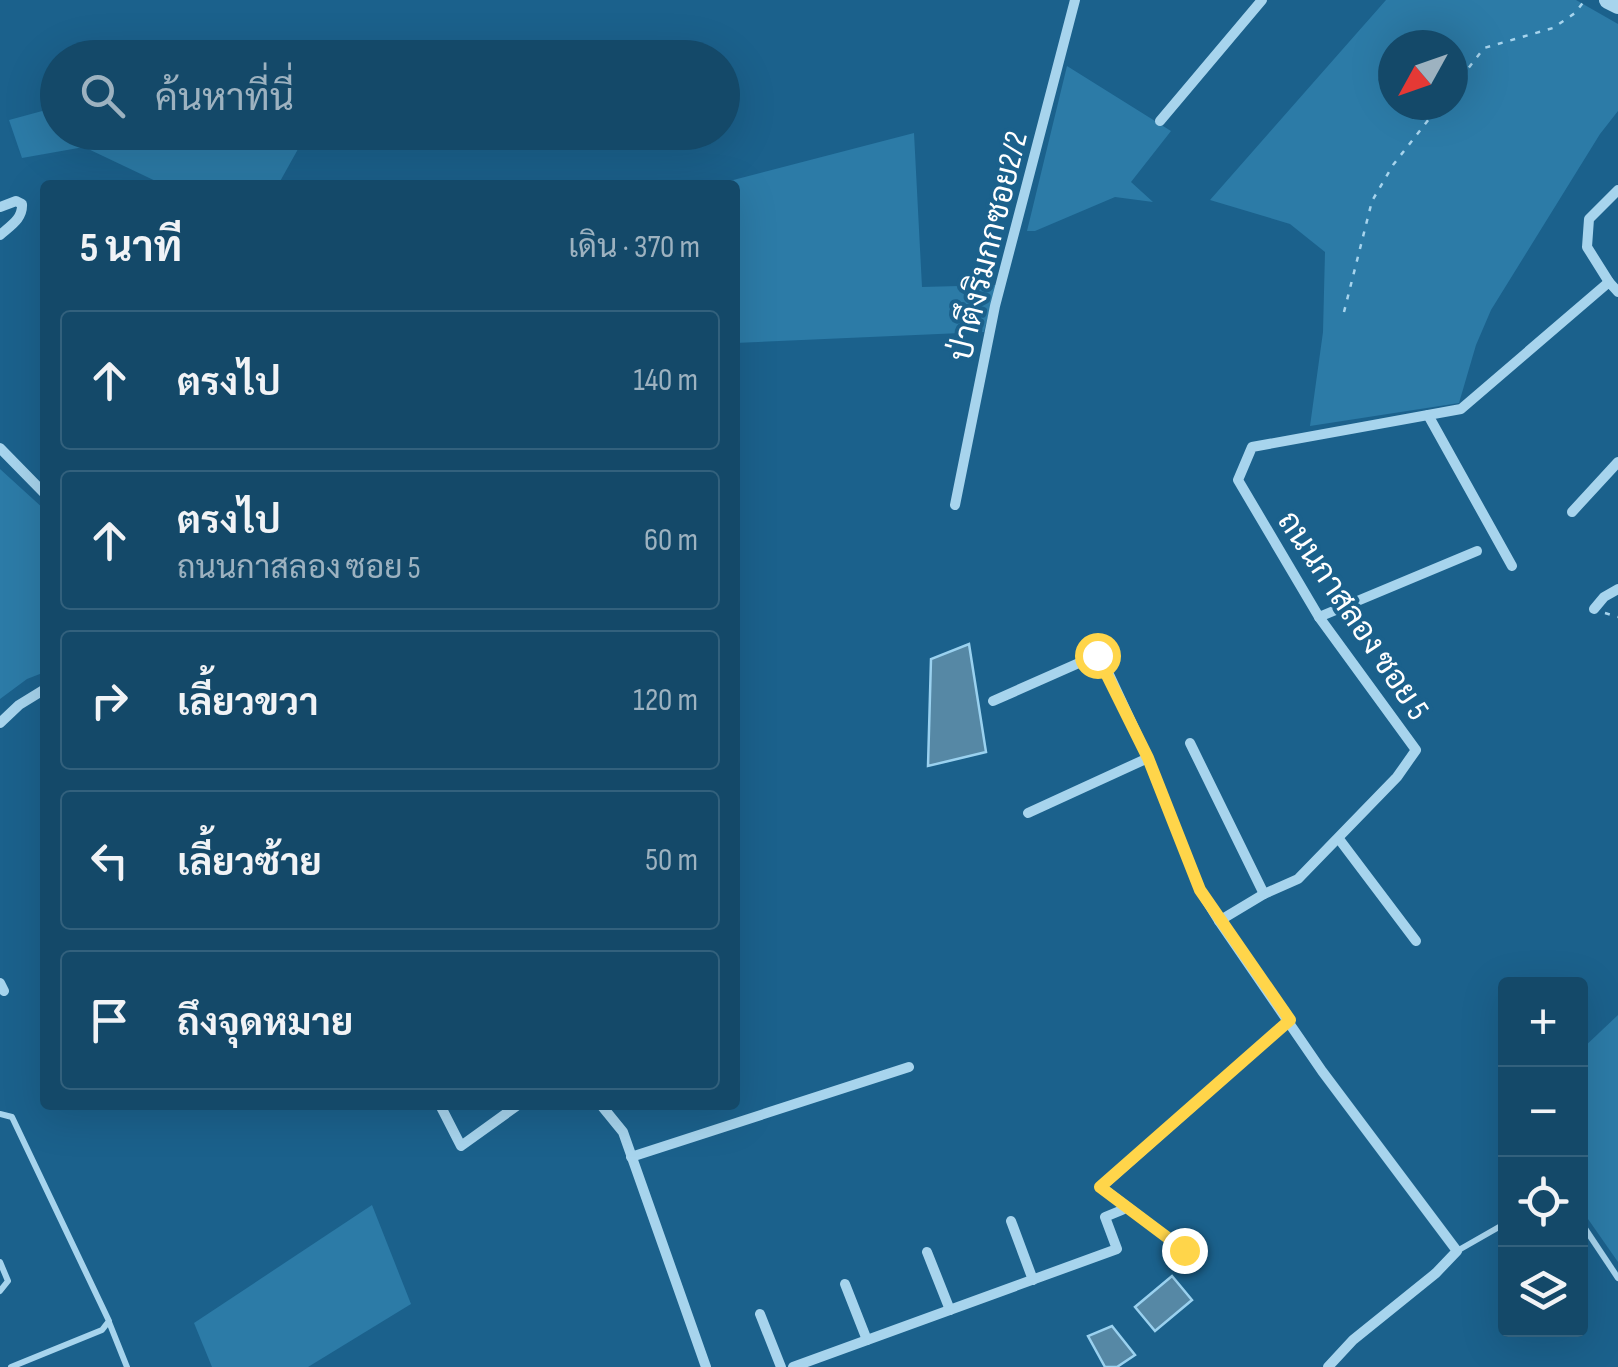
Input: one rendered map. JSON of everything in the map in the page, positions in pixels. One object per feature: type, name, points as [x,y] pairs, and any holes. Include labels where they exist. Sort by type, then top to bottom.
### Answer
[{"type":"street","name":"ป่าตึงริมกกซอย2/2","points":[[955,505],[995,306],[1075,0]]},
{"type":"street","points":[[1608,0],[1618,5]]},
{"type":"street","points":[[1160,121],[1257,1]]},
{"type":"street","points":[[1618,190],[1589,219],[1587,247],[1618,292]]},
{"type":"street","points":[[0,207],[16,201],[22,204],[18,220],[0,235]]},
{"type":"street","name":"ถนนกาสลอง ซอย 5","points":[[1220,921],[1298,878],[1397,777],[1416,750],[1319,617],[1238,480],[1252,446],[1461,408],[1608,282]]},
{"type":"street","points":[[1428,415],[1512,566]]},
{"type":"street","points":[[0,448],[40,489]]},
{"type":"street","points":[[1572,512],[1618,462]]},
{"type":"street","points":[[1319,617],[1477,551]]},
{"type":"street","points":[[1594,609],[1618,589]]},
{"type":"street","points":[[993,701],[1099,656],[1148,758],[1200,890],[1322,1071],[1457,1251],[1436,1273],[1352,1340],[1328,1367]]},
{"type":"street","points":[[0,722],[40,693]]},
{"type":"street","points":[[1190,743],[1264,894]]},
{"type":"street","points":[[1028,813],[1148,758]]},
{"type":"street","points":[[1340,838],[1416,941]]},
{"type":"street","points":[[1184,1250],[1100,1187],[1290,1020]]},
{"type":"street","points":[[632,1157],[909,1067]]},
{"type":"street","points":[[443,1110],[461,1146],[511,1110]]},
{"type":"street","points":[[605,1110],[623,1132],[706,1367]]},
{"type":"street","points":[[793,1367],[1117,1249],[1105,1217],[1122,1210]]},
{"type":"street","points":[[1011,1221],[1032,1280]]},
{"type":"street","points":[[927,1252],[950,1310]]},
{"type":"street","points":[[845,1284],[867,1340]]},
{"type":"street","points":[[760,1314],[781,1367]]},
{"type":"lane","points":[[0,1114],[12,1118],[127,1367]]},
{"type":"lane","points":[[1457,1251],[1498,1227]]},
{"type":"lane","points":[[1588,1233],[1618,1278]]},
{"type":"lane","points":[[0,1262],[8,1281],[0,1291]]},
{"type":"lane","points":[[12,1367],[102,1330],[109,1321]]},
{"type":"path","points":[[1468,69],[1484,48],[1553,28],[1575,14],[1585,0]]},
{"type":"path","points":[[1344,312],[1372,200],[1428,120]]},
{"type":"shaded area","points":[[1386,0],[1576,0],[1618,24],[1618,111],[1491,310],[1459,403],[1310,426],[1323,332],[1325,252],[1290,224],[1210,200]]},
{"type":"shaded area","points":[[1067,66],[1171,131],[1131,182],[1153,202],[1115,197],[1027,231]]},
{"type":"shaded area","points":[[40,112],[40,150],[67,150],[22,158],[9,120]]},
{"type":"shaded area","points":[[914,133],[922,287],[996,285],[984,332],[740,343],[740,180],[733,180]]},
{"type":"shaded area","points":[[90,150],[298,150],[281,180],[153,180]]},
{"type":"shaded area","points":[[0,469],[40,505],[40,674],[0,699]]},
{"type":"shaded area","points":[[969,644],[986,752],[928,766],[931,659]]},
{"type":"shaded area","points":[[1618,1015],[1618,1262],[1588,1219],[1588,1043]]},
{"type":"shaded area","points":[[372,1205],[411,1304],[308,1367],[212,1367],[194,1323]]},
{"type":"shaded area","points":[[1172,1276],[1192,1300],[1155,1331],[1135,1307]]},
{"type":"shaded area","points":[[1112,1326],[1135,1355],[1117,1367],[1105,1367],[1088,1336]]},
{"type":"route","points":[[1097,655],[1148,758],[1200,890],[1290,1020],[1100,1187],[1184,1250]]}]
